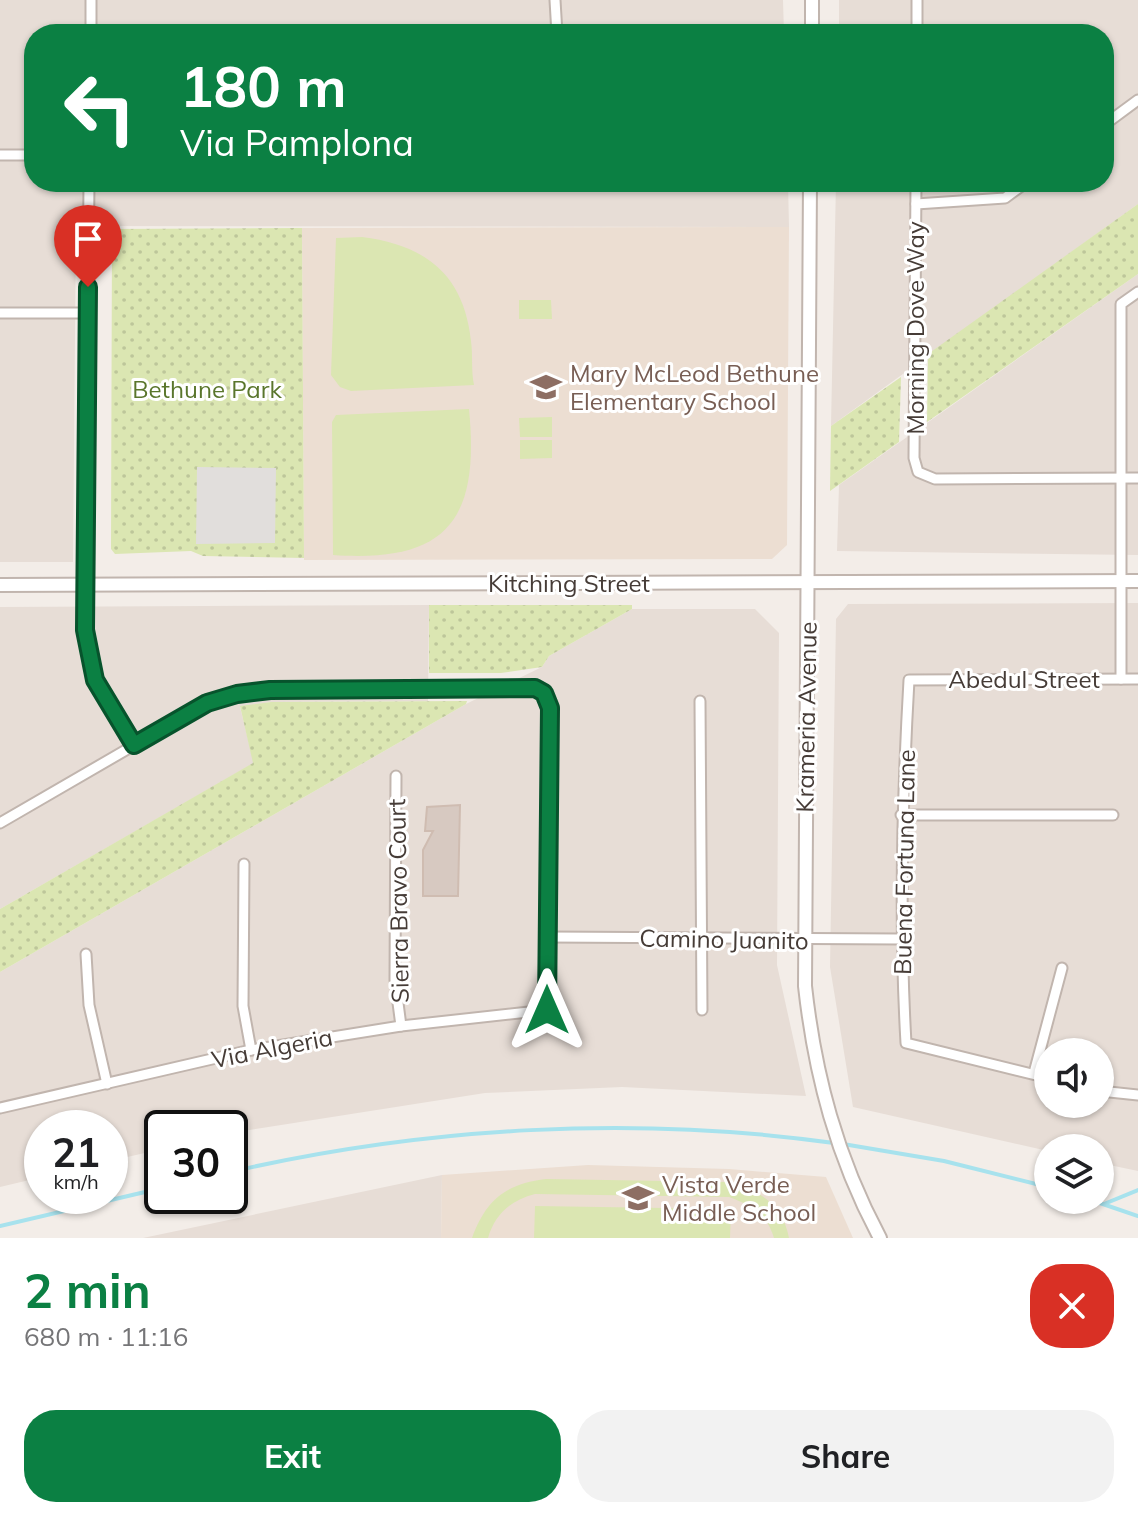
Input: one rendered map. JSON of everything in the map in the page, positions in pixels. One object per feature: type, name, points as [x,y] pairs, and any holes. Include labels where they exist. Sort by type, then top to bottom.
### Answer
[{"type":"street","points":[[91,0],[91,24]]},
{"type":"street","points":[[555,0],[556,24]]},
{"type":"street","points":[[812,0],[812,24]]},
{"type":"street","points":[[917,0],[917,24]]},
{"type":"street","points":[[1114,118],[1138,100]]},
{"type":"street","points":[[0,155],[24,155]]},
{"type":"street","points":[[89,192],[85,630],[95,680],[134,745]]},
{"type":"street","name":"Krameria Avenue","points":[[810,192],[803,940],[811,1037],[827,1114],[848,1171],[880,1238]]},
{"type":"street","name":"Morning Dove Way","points":[[916,192],[914,458],[918,472],[935,479],[1121,478]]},
{"type":"street","points":[[916,204],[1005,198],[1013,192]]},
{"type":"street","points":[[1121,679],[1121,304],[1138,292]]},
{"type":"street","points":[[0,313],[88,313]]},
{"type":"street","points":[[1121,478],[1138,478]]},
{"type":"street","name":"Kitching Street","points":[[0,585],[1138,581]]},
{"type":"street","name":"Abedul Street","points":[[909,680],[1138,679]]},
{"type":"street","name":"Buena Fortuna Lane","points":[[909,680],[901,815],[900,939],[906,1043],[1034,1073]]},
{"type":"street","points":[[0,809],[3,821],[207,703],[270,690],[535,688],[544,693],[550,708],[547,937]]},
{"type":"street","points":[[700,701],[702,1010]]},
{"type":"street","name":"Sierra Bravo Court","points":[[396,776],[395,980],[401,1026]]},
{"type":"street","points":[[901,815],[1113,815]]},
{"type":"street","points":[[244,864],[243,1006],[251,1050]]},
{"type":"street","name":"Camino Juanito","points":[[547,937],[900,939]]},
{"type":"street","name":"Via Algeria","points":[[0,1108],[251,1050],[401,1026],[547,1010],[547,937]]},
{"type":"street","points":[[86,954],[89,1005],[107,1084]]},
{"type":"street","points":[[1043,1038],[1062,968]]},
{"type":"street","points":[[1114,1092],[1138,1095]]},
{"type":"shaded area","points":[[0,0],[783,0],[784,24],[24,24],[24,192],[788,192],[789,227],[76,226],[73,562],[0,562]]},
{"type":"shaded area","points":[[839,0],[1138,0],[1138,204],[831,426],[836,192],[1114,192],[1114,24],[839,24]]},
{"type":"shaded area","name":"Mary McLeod Bethune Elementary School","points":[[789,227],[787,545],[772,559],[304,560],[302,228]]},
{"type":"shaded area","points":[[1138,274],[1138,555],[837,551],[839,485]]},
{"type":"shaded area","points":[[197,467],[276,468],[275,543],[196,544]]},
{"type":"shaded area","points":[[1138,603],[1138,1171],[1114,1166],[1114,1134],[1034,1134],[1034,1148],[853,1107],[830,967],[836,619],[848,604]]},
{"type":"shaded area","points":[[429,605],[428,701],[271,702],[240,707],[254,763],[0,909],[0,607]]},
{"type":"shaded area","points":[[632,609],[755,609],[779,633],[777,965],[806,1096],[622,1087],[485,1093],[248,1130],[248,1110],[144,1110],[144,1153],[128,1157],[128,1110],[24,1110],[24,1181],[0,1187],[0,972],[466,704],[542,667],[549,656]]},
{"type":"shaded area","name":"Vista Verde Middle School","points":[[588,1165],[729,1169],[826,1177],[853,1238],[441,1238],[442,1175]]},
{"type":"shaded area","points":[[442,1175],[441,1238],[143,1238]]},
{"type":"green space","points":[[1138,204],[1138,274],[927,422],[928,354]]},
{"type":"green space","name":"Bethune Park","points":[[302,228],[304,558],[203,556],[191,551],[115,554],[111,549],[112,229]]},
{"type":"green space","points":[[362,237],[405,247],[423,256],[450,281],[467,318],[474,385],[351,391],[340,387],[331,375],[336,238]]},
{"type":"green space","points":[[519,300],[551,300],[552,319],[519,319]]},
{"type":"green space","points":[[901,377],[899,442],[830,491],[831,426]]},
{"type":"green space","points":[[469,409],[471,447],[468,480],[461,506],[448,527],[429,542],[404,551],[372,556],[333,555],[332,422],[336,415]]},
{"type":"green space","points":[[552,417],[552,437],[520,437],[519,418]]},
{"type":"green space","points":[[520,440],[552,440],[552,458],[520,459]]},
{"type":"green space","points":[[429,605],[632,605],[632,609],[549,656],[542,667],[501,673],[429,673]]},
{"type":"green space","points":[[467,701],[0,972],[0,909],[253,763],[240,706],[271,702]]},
{"type":"green space","points":[[546,1179],[727,1182],[759,1194],[775,1207],[789,1238],[774,1238],[757,1212],[729,1197],[535,1194],[505,1209],[488,1238],[472,1238],[484,1213],[499,1196],[519,1185]]},
{"type":"green space","points":[[535,1206],[731,1209],[730,1238],[534,1238]]},
{"type":"building","points":[[460,805],[458,896],[423,896],[423,850],[433,831],[425,831],[427,807]]},
{"type":"waterway","points":[[248,1168],[379,1145],[530,1130],[683,1129],[834,1143]]},
{"type":"waterway","points":[[843,1144],[944,1161],[1034,1184]]},
{"type":"waterway","points":[[1114,1200],[1138,1190]]},
{"type":"waterway","points":[[0,1226],[144,1192]]},
{"type":"waterway","points":[[1114,1208],[1138,1216]]},
{"type":"place","name":"Mary McLeod Bethune Elementary School","points":[[546,387]]},
{"type":"place","name":"Vista Verde Middle School","points":[[638,1198]]},
{"type":"route","points":[[88,287],[85,630],[95,680],[134,745],[207,703],[237,694],[270,690],[535,688],[544,693],[550,708],[547,1010]]}]
